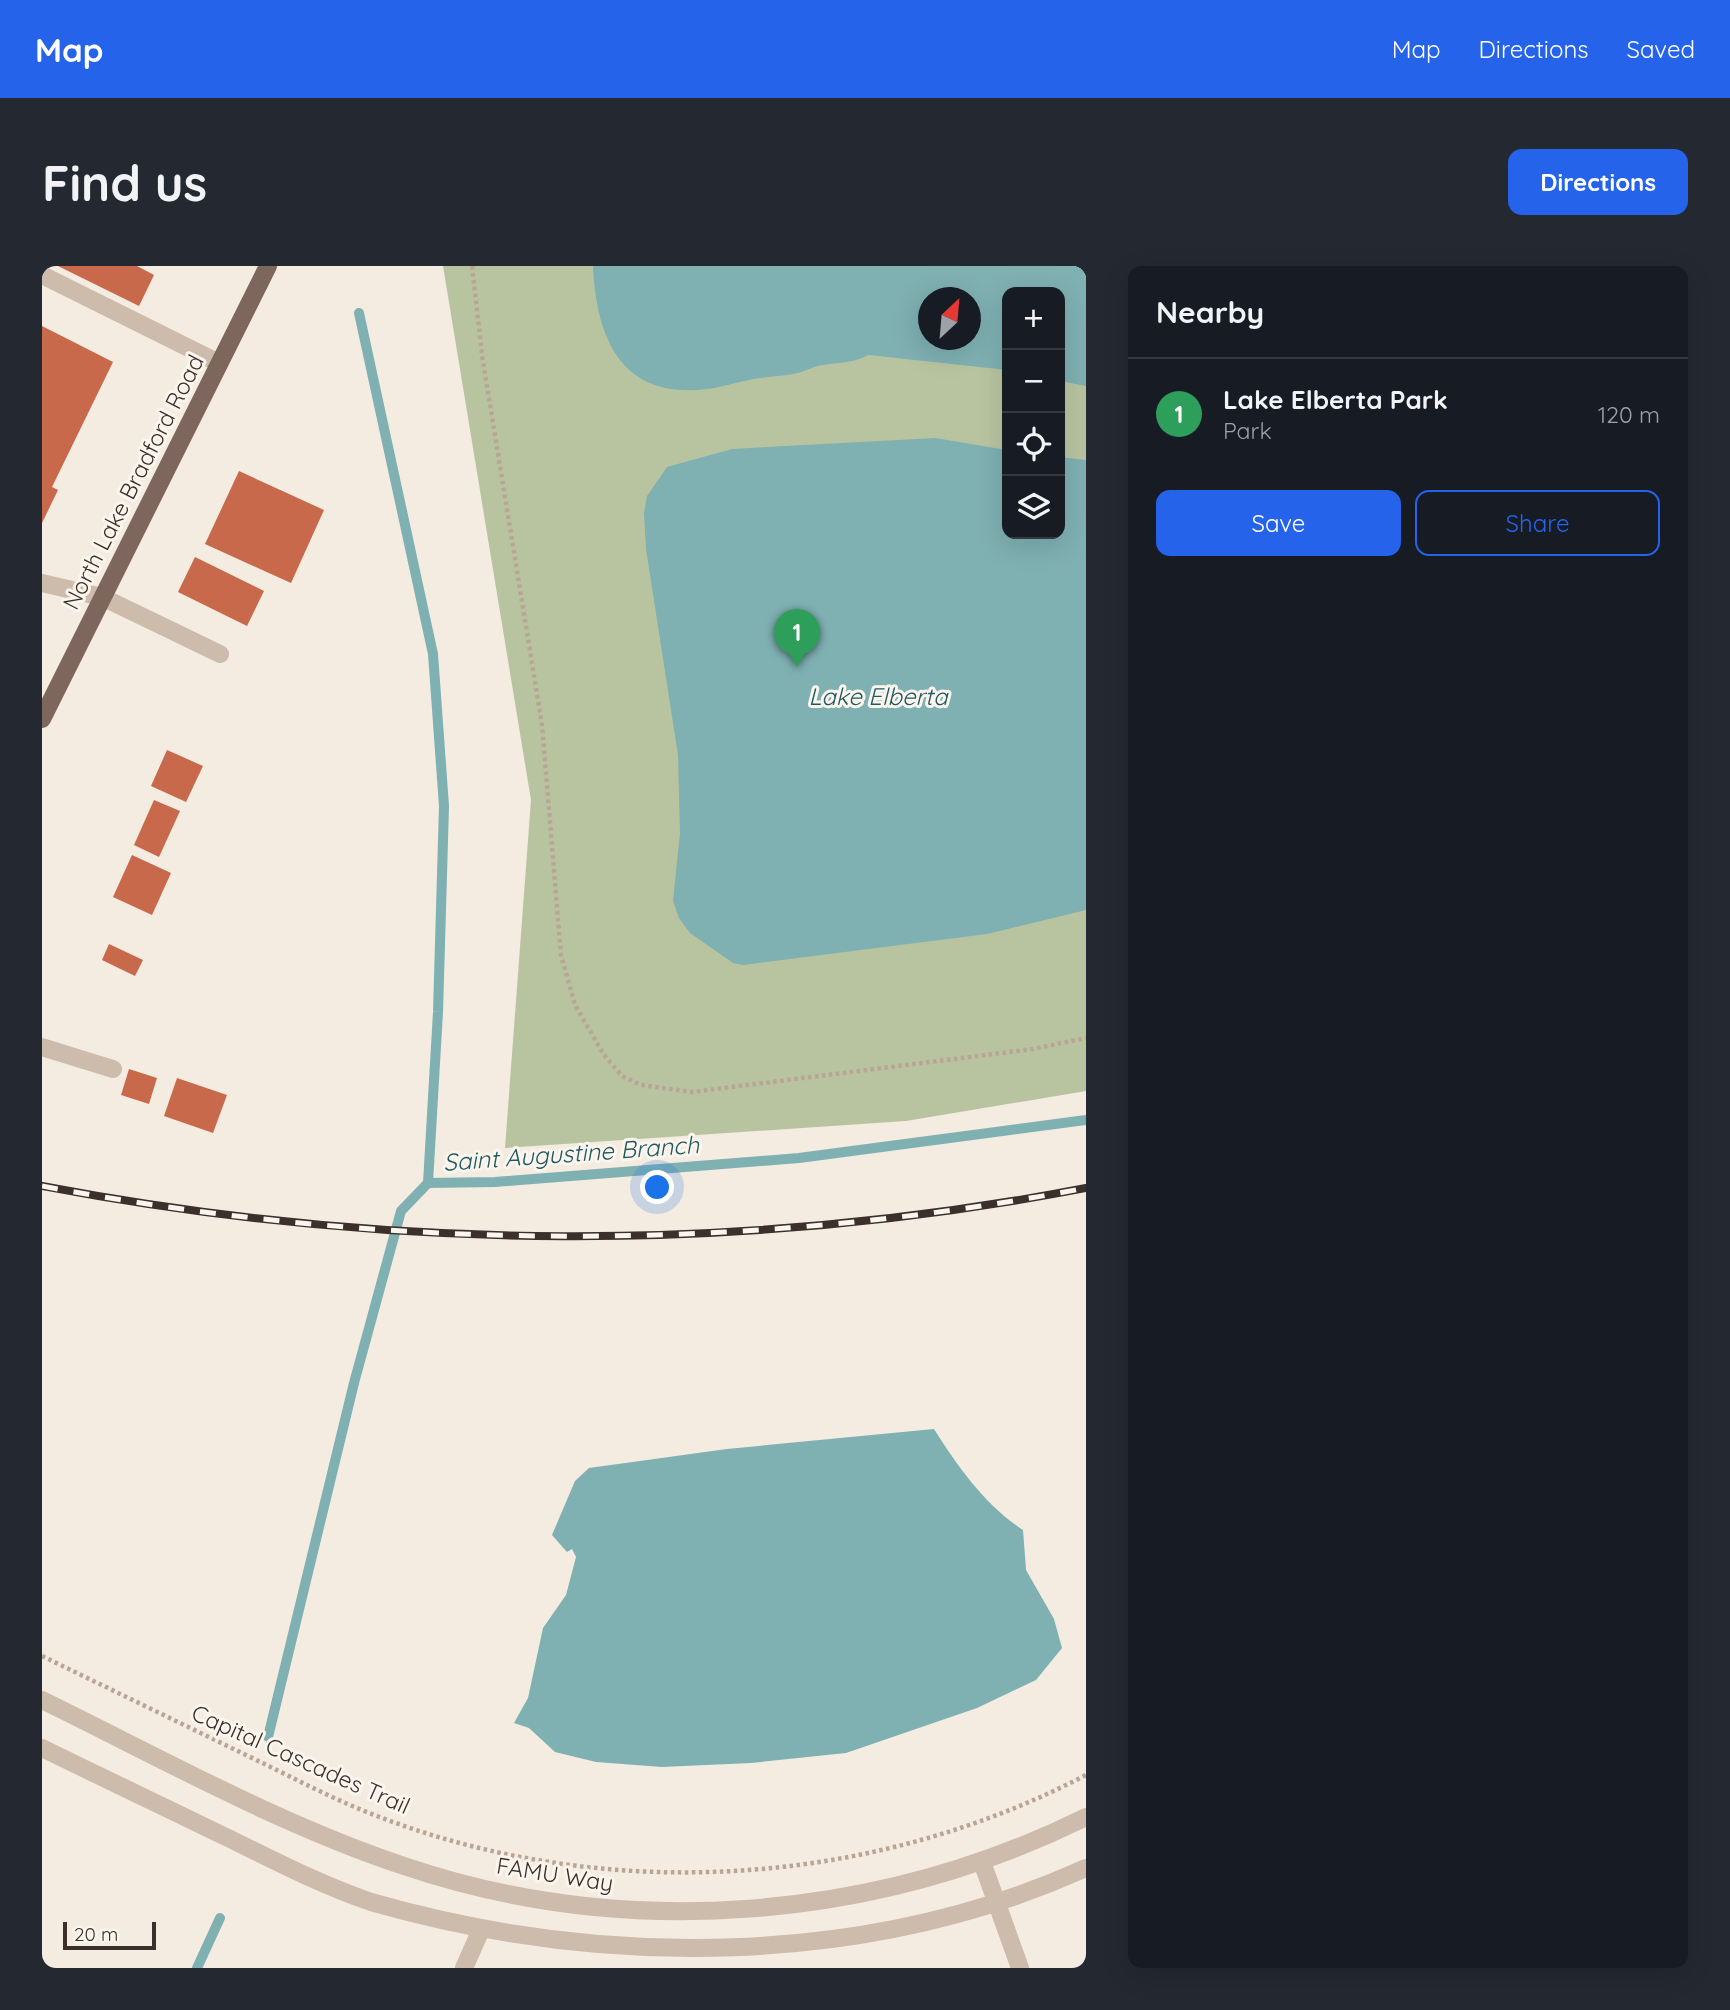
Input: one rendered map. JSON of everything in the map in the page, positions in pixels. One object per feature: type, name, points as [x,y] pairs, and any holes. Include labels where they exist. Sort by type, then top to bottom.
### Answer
[{"type":"main road","name":"North Lake Bradford Road","points":[[42,719],[266,266]]},
{"type":"street","points":[[49,273],[219,363]]},
{"type":"street","points":[[42,583],[102,597],[220,654]]},
{"type":"street","points":[[42,1047],[113,1069]]},
{"type":"street","name":"FAMU Way","points":[[42,1700],[351,1846],[436,1876],[559,1902],[665,1911],[786,1905],[886,1889],[982,1861],[1086,1817]]},
{"type":"street","points":[[42,1748],[324,1884],[396,1910],[480,1932],[600,1952],[727,1955],[855,1941],[930,1925],[998,1904],[1086,1868]]},
{"type":"street","points":[[982,1861],[1020,1968]]},
{"type":"street","points":[[464,1968],[480,1932]]},
{"type":"path","points":[[471,266],[482,355],[542,724],[561,956],[575,1005],[604,1055],[622,1076],[642,1085],[692,1092],[1033,1049],[1086,1038]]},
{"type":"path","name":"Capital Cascades Trail","points":[[42,1656],[378,1816],[463,1844],[573,1865],[699,1874],[813,1863],[901,1845],[999,1814],[1086,1775]]},
{"type":"green space","points":[[443,266],[1086,266],[1086,1091],[906,1121],[505,1148],[531,800]]},
{"type":"water","points":[[593,266],[1086,266],[1086,386],[1065,382],[1065,287],[1002,287],[1002,369],[869,355],[793,374],[697,390],[670,389],[648,382],[630,371],[616,355],[599,314]]},
{"type":"water","name":"Lake Elberta","points":[[935,438],[1002,449],[1002,539],[1065,539],[1065,458],[1086,460],[1086,910],[987,934],[743,965],[733,963],[690,933],[679,918],[673,901],[680,833],[678,755],[646,549],[644,513],[647,496],[667,467],[732,449]]},
{"type":"water","points":[[934,1429],[984,1497],[1023,1530],[1026,1570],[1054,1619],[1062,1648],[1036,1680],[977,1708],[846,1753],[751,1763],[662,1767],[596,1762],[555,1752],[529,1728],[514,1723],[528,1698],[543,1628],[566,1595],[576,1557],[572,1549],[567,1552],[552,1535],[575,1481],[589,1468],[727,1449]]},
{"type":"building","points":[[58,266],[137,266],[154,275],[139,306]]},
{"type":"building","points":[[42,326],[113,362],[52,487],[58,490],[42,523]]},
{"type":"building","points":[[239,471],[324,510],[291,583],[205,544]]},
{"type":"building","points":[[195,557],[264,591],[247,626],[178,592]]},
{"type":"building","points":[[167,750],[203,766],[186,802],[151,786]]},
{"type":"building","points":[[154,800],[180,811],[159,857],[134,845]]},
{"type":"building","points":[[132,855],[171,873],[152,915],[113,897]]},
{"type":"building","points":[[109,944],[143,960],[135,976],[102,960]]},
{"type":"building","points":[[129,1069],[157,1078],[149,1104],[121,1095]]},
{"type":"building","points":[[177,1078],[227,1095],[213,1133],[164,1116]]},
{"type":"waterway","points":[[359,313],[433,654],[444,806],[438,1012],[428,1183]]},
{"type":"waterway","name":"Saint Augustine Branch","points":[[268,1737],[354,1383],[401,1211],[428,1183],[495,1182],[799,1158],[1086,1120]]},
{"type":"waterway","name":"Saint Augustine Branch","points":[[197,1968],[220,1918]]},
{"type":"railway","points":[[42,1186],[171,1207],[301,1223],[432,1233],[564,1236],[695,1234],[826,1225],[956,1210],[1086,1188]]},
{"type":"place","name":"Lake Elberta Park","points":[[797,667]]}]
